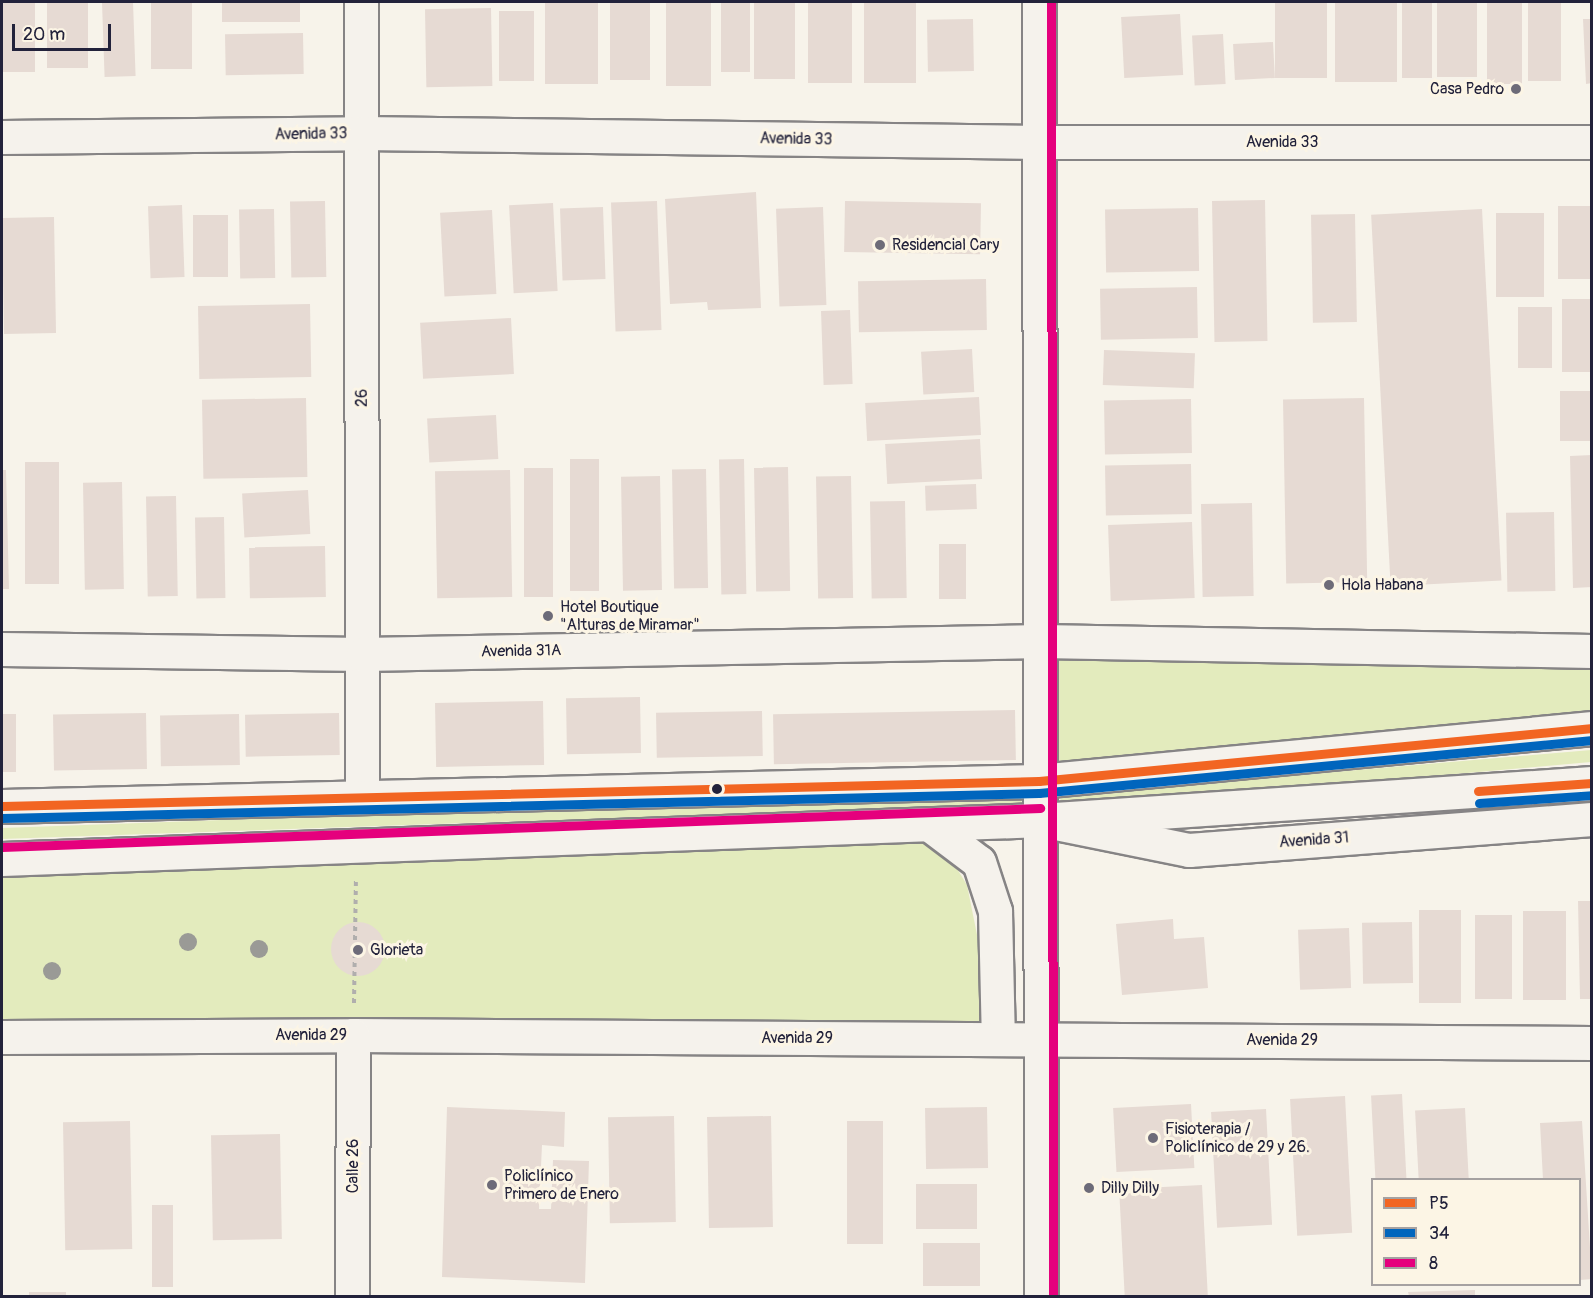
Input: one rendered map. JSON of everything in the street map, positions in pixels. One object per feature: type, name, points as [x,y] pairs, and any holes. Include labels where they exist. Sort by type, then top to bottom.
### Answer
[{"type":"street","name":"26","points":[[361,2],[362,795]]},
{"type":"street","points":[[1039,2],[1041,1296]]},
{"type":"street","name":"Avenida 33","points":[[2,136],[362,133],[1039,142],[1592,142]]},
{"type":"street","points":[[1041,641],[1592,651]]},
{"type":"street","name":"Avenida 31A","points":[[2,649],[363,654],[1041,641]]},
{"type":"street","points":[[2,806],[362,795],[1039,781],[1592,729]]},
{"type":"street","name":"Avenida 31","points":[[2,859],[357,848],[1040,820],[1592,783]]},
{"type":"street","name":"Avenida 31","points":[[1040,820],[1189,850],[1592,819]]},
{"type":"street","points":[[930,825],[979,862],[995,911],[998,1039]]},
{"type":"street","name":"Avenida 29","points":[[2,1037],[353,1035],[1592,1043]]},
{"type":"street","name":"Calle 26","points":[[352,1296],[353,1035]]},
{"type":"path","points":[[353,1035],[357,848]]},
{"type":"green space","points":[[1041,641],[1591,651],[1591,728],[1039,781]]},
{"type":"green space","points":[[1591,750],[1591,762],[1355,783],[1060,801],[1061,798],[1206,783]]},
{"type":"green space","points":[[1021,798],[1022,804],[2,839],[2,828],[558,808]]},
{"type":"green space","points":[[930,825],[967,885],[998,1039],[2,1037],[2,859]]},
{"type":"building","points":[[3,2],[35,2],[35,72],[3,72]]},
{"type":"building","points":[[47,2],[88,2],[88,68],[47,68]]},
{"type":"building","points":[[133,2],[136,76],[105,77],[102,3]]},
{"type":"building","points":[[151,2],[192,2],[192,69],[151,69]]},
{"type":"building","points":[[222,2],[300,2],[300,22],[222,22]]},
{"type":"building","points":[[545,2],[598,2],[598,84],[545,84]]},
{"type":"building","points":[[610,2],[650,2],[650,80],[610,80]]},
{"type":"building","points":[[666,2],[711,2],[711,86],[666,86]]},
{"type":"building","points":[[721,2],[750,2],[750,72],[721,72]]},
{"type":"building","points":[[754,2],[795,2],[795,79],[754,79]]},
{"type":"building","points":[[808,2],[852,2],[852,83],[808,83]]},
{"type":"building","points":[[864,2],[916,2],[916,83],[864,83]]},
{"type":"building","points":[[1275,2],[1327,2],[1327,78],[1275,78]]},
{"type":"building","points":[[1335,2],[1397,2],[1397,82],[1335,82]]},
{"type":"building","points":[[1402,2],[1432,2],[1432,78],[1402,78]]},
{"type":"building","points":[[1437,2],[1477,2],[1477,77],[1437,77]]},
{"type":"building","points":[[1487,2],[1522,2],[1522,84],[1487,84]]},
{"type":"building","points":[[1528,2],[1561,2],[1561,81],[1528,81]]},
{"type":"building","points":[[491,8],[492,86],[426,87],[425,9]]},
{"type":"building","points":[[499,11],[534,11],[534,81],[499,81]]},
{"type":"building","points":[[1180,14],[1183,75],[1124,78],[1121,17]]},
{"type":"building","points":[[973,19],[974,71],[928,72],[927,20]]},
{"type":"building","points":[[1583,19],[1592,19],[1592,83],[1586,84]]},
{"type":"building","points":[[303,33],[304,74],[226,75],[225,34]]},
{"type":"building","points":[[1223,34],[1226,84],[1195,86],[1192,36]]},
{"type":"building","points":[[1273,42],[1275,78],[1235,80],[1233,44]]},
{"type":"building","points":[[756,192],[761,308],[708,310],[707,302],[670,304],[665,199]]},
{"type":"building","points":[[1265,200],[1267,341],[1214,342],[1212,201]]},
{"type":"building","points":[[325,201],[326,277],[291,278],[290,202]]},
{"type":"building","points":[[657,201],[662,330],[616,332],[611,203]]},
{"type":"building","points":[[845,201],[981,203],[980,254],[844,252]]},
{"type":"building","points":[[553,203],[558,291],[514,293],[509,205]]},
{"type":"building","points":[[182,205],[185,277],[151,278],[148,206]]},
{"type":"building","points":[[1558,206],[1592,206],[1592,279],[1558,279]]},
{"type":"building","points":[[603,207],[606,279],[563,280],[560,209]]},
{"type":"building","points":[[823,207],[826,305],[779,307],[776,209]]},
{"type":"building","points":[[1198,208],[1199,271],[1106,273],[1105,210]]},
{"type":"building","points":[[274,209],[275,278],[240,279],[239,210]]},
{"type":"building","points":[[1482,209],[1501,580],[1391,586],[1371,215]]},
{"type":"building","points":[[492,210],[496,294],[444,297],[440,213]]},
{"type":"building","points":[[1496,213],[1544,213],[1544,297],[1496,297]]},
{"type":"building","points":[[1355,214],[1357,322],[1313,323],[1311,215]]},
{"type":"building","points":[[193,215],[228,215],[228,277],[193,277]]},
{"type":"building","points":[[54,217],[56,333],[4,334],[2,218]]},
{"type":"building","points":[[986,279],[987,330],[859,332],[858,281]]},
{"type":"building","points":[[1197,287],[1198,338],[1101,340],[1100,289]]},
{"type":"building","points":[[1562,299],[1592,299],[1592,372],[1562,372]]},
{"type":"building","points":[[310,304],[311,377],[199,379],[198,306]]},
{"type":"building","points":[[1518,307],[1552,307],[1552,368],[1518,368]]},
{"type":"building","points":[[850,310],[853,384],[824,385],[821,311]]},
{"type":"building","points":[[511,318],[514,374],[423,379],[420,323]]},
{"type":"building","points":[[972,349],[974,392],[923,395],[921,352]]},
{"type":"building","points":[[1104,350],[1195,353],[1194,388],[1103,385]]},
{"type":"building","points":[[1560,391],[1592,391],[1592,441],[1560,441]]},
{"type":"building","points":[[979,397],[981,435],[867,441],[865,403]]},
{"type":"building","points":[[306,398],[307,477],[203,479],[202,400]]},
{"type":"building","points":[[1364,398],[1367,582],[1286,583],[1283,399]]},
{"type":"building","points":[[1191,399],[1192,453],[1105,455],[1104,401]]},
{"type":"building","points":[[496,415],[498,459],[429,463],[427,419]]},
{"type":"building","points":[[980,439],[982,479],[887,484],[885,444]]},
{"type":"building","points":[[1592,455],[1592,587],[1573,588],[1570,456]]},
{"type":"building","points":[[570,459],[599,459],[599,591],[570,591]]},
{"type":"building","points":[[719,459],[744,459],[746,594],[721,594]]},
{"type":"building","points":[[25,462],[59,462],[59,584],[25,584]]},
{"type":"building","points":[[1191,464],[1192,514],[1106,515],[1105,466]]},
{"type":"building","points":[[788,467],[790,591],[756,592],[754,468]]},
{"type":"building","points":[[524,468],[553,468],[553,597],[524,597]]},
{"type":"building","points":[[706,469],[708,588],[674,589],[672,470]]},
{"type":"building","points":[[2,470],[6,470],[9,589],[2,589]]},
{"type":"building","points":[[510,470],[512,597],[437,598],[435,471]]},
{"type":"building","points":[[660,476],[662,590],[623,591],[621,477]]},
{"type":"building","points":[[851,476],[853,598],[818,599],[816,477]]},
{"type":"building","points":[[122,482],[124,589],[85,590],[83,483]]},
{"type":"building","points":[[976,484],[977,509],[926,511],[925,486]]},
{"type":"building","points":[[308,490],[310,534],[244,537],[242,493]]},
{"type":"building","points":[[176,496],[178,596],[148,597],[146,497]]},
{"type":"building","points":[[905,501],[907,598],[872,599],[870,502]]},
{"type":"building","points":[[1252,503],[1254,596],[1203,597],[1201,504]]},
{"type":"building","points":[[1554,512],[1555,591],[1507,592],[1506,513]]},
{"type":"building","points":[[224,517],[225,598],[196,598],[195,518]]},
{"type":"building","points":[[1192,522],[1195,598],[1111,601],[1108,525]]},
{"type":"building","points":[[939,544],[966,544],[966,599],[939,599]]},
{"type":"building","points":[[325,546],[326,597],[250,598],[249,547]]},
{"type":"building","points":[[640,697],[641,753],[567,754],[566,698]]},
{"type":"building","points":[[543,701],[544,765],[436,767],[435,703]]},
{"type":"building","points":[[1015,710],[1016,760],[774,764],[773,714]]},
{"type":"building","points":[[762,711],[763,756],[657,758],[656,713]]},
{"type":"building","points":[[146,713],[147,769],[54,771],[53,715]]},
{"type":"building","points":[[339,713],[340,755],[246,757],[245,715]]},
{"type":"building","points":[[2,714],[16,714],[16,772],[2,772]]},
{"type":"building","points":[[239,714],[240,765],[161,766],[160,715]]},
{"type":"building","points":[[1578,901],[1592,901],[1592,999],[1580,999]]},
{"type":"building","points":[[1419,910],[1461,910],[1461,1003],[1419,1003]]},
{"type":"building","points":[[1523,911],[1566,911],[1566,1000],[1523,1000]]},
{"type":"building","points":[[1475,915],[1512,915],[1512,999],[1475,999]]},
{"type":"building","points":[[1173,919],[1174,939],[1204,937],[1208,988],[1122,995],[1116,924]]},
{"type":"building","name":"Glorieta","points":[[353,922],[363,922],[373,926],[381,934],[385,949],[381,964],[373,972],[363,976],[353,976],[343,972],[335,964],[331,954],[331,944],[335,934],[343,926]]},
{"type":"building","points":[[1412,922],[1413,983],[1363,984],[1362,923]]},
{"type":"building","points":[[1349,928],[1351,988],[1300,990],[1298,930]]},
{"type":"building","points":[[1402,1094],[1406,1178],[1375,1178],[1371,1096]]},
{"type":"building","points":[[1345,1096],[1352,1233],[1297,1236],[1290,1099]]},
{"type":"building","name":"Fisioterapia / Policlínico de 29 y 26.","points":[[1191,1104],[1194,1168],[1116,1172],[1113,1108]]},
{"type":"building","name":"Policlínico Primero de Enero","points":[[447,1107],[565,1112],[564,1147],[542,1145],[539,1209],[551,1209],[553,1160],[589,1161],[585,1283],[442,1277]]},
{"type":"building","points":[[987,1107],[988,1168],[926,1169],[925,1108]]},
{"type":"building","points":[[1465,1108],[1469,1178],[1419,1178],[1415,1111]]},
{"type":"building","points":[[1266,1109],[1272,1225],[1217,1228],[1211,1112]]},
{"type":"building","points":[[674,1116],[676,1222],[610,1223],[608,1117]]},
{"type":"building","points":[[771,1116],[773,1227],[709,1228],[707,1117]]},
{"type":"building","points":[[130,1121],[132,1249],[65,1250],[63,1122]]},
{"type":"building","points":[[847,1121],[883,1121],[883,1244],[847,1244]]},
{"type":"building","points":[[1582,1121],[1592,1279],[1581,1280],[1581,1178],[1543,1178],[1540,1123]]},
{"type":"building","points":[[280,1134],[282,1239],[213,1240],[211,1135]]},
{"type":"building","points":[[916,1184],[977,1184],[977,1229],[916,1229]]},
{"type":"building","points":[[1202,1185],[1208,1296],[1125,1296],[1119,1189]]},
{"type":"building","points":[[152,1205],[173,1205],[173,1287],[152,1287]]},
{"type":"building","points":[[923,1243],[980,1243],[980,1286],[923,1286]]},
{"type":"building","points":[[1475,1290],[1475,1296],[1409,1296],[1408,1292]]},
{"type":"building","points":[[29,1292],[66,1292],[66,1296],[29,1296]]},
{"type":"transit line","name":"8","points":[[1051,2],[1053,1296]]},
{"type":"transit line","name":"P5","points":[[2,806],[1039,781],[1592,728]]},
{"type":"transit line","name":"34","points":[[2,818],[1039,793],[1592,740]]},
{"type":"transit line","name":"P5","points":[[1478,791],[1592,783]]},
{"type":"transit line","name":"34","points":[[1479,803],[1592,795]]},
{"type":"transit line","name":"8","points":[[2,847],[1040,808]]},
{"type":"place","name":"Casa Pedro","points":[[1516,89]]},
{"type":"place","name":"Residencial Cary","points":[[880,245]]},
{"type":"place","name":"Hola Habana","points":[[1329,585]]},
{"type":"place","name":"Hotel Boutique \"Alturas de Miramar\"","points":[[548,616]]},
{"type":"place","name":"Glorieta","points":[[358,950]]},
{"type":"place","name":"Fisioterapia / Policlínico de 29 y 26.","points":[[1153,1138]]},
{"type":"place","name":"Policlínico Primero de Enero","points":[[492,1185]]},
{"type":"place","name":"Dilly Dilly","points":[[1089,1188]]}]
